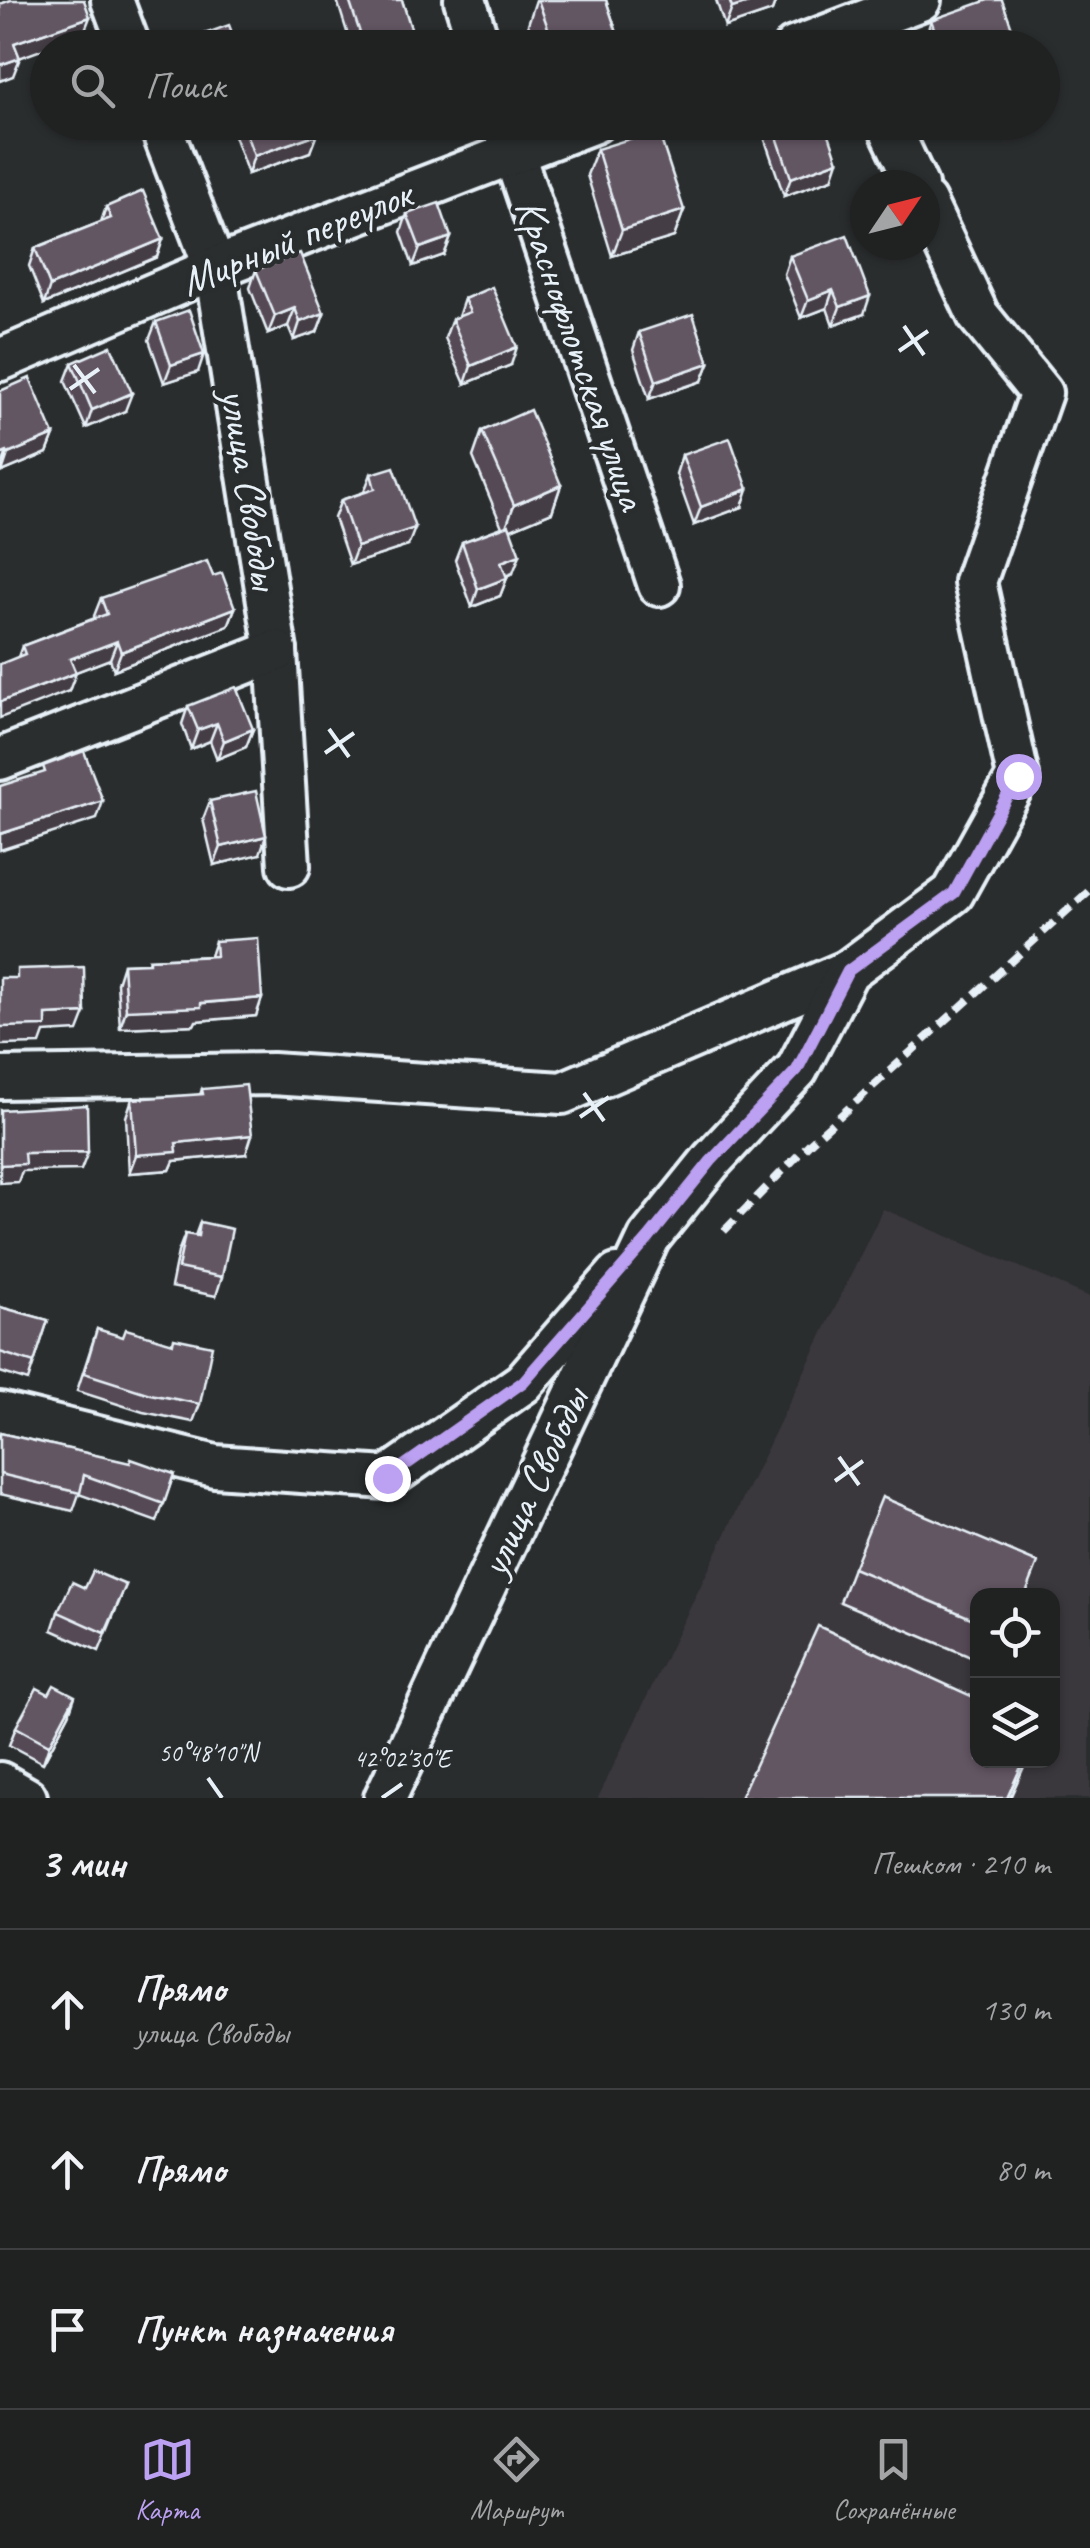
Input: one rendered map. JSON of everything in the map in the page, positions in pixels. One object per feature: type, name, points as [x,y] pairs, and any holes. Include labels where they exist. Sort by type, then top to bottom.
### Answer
[{"type":"street","points":[[112,0],[123,30]]},
{"type":"street","points":[[464,0],[474,30]]},
{"type":"street","points":[[843,26],[920,0]]},
{"type":"street","name":"улица Свободы","points":[[166,140],[215,268],[276,651],[290,866]]},
{"type":"street","name":"Мирный переулок","points":[[0,360],[503,140]]},
{"type":"street","name":"Краснофлотская улица","points":[[509,140],[659,585]]},
{"type":"street","points":[[896,140],[910,170]]},
{"type":"street","name":"улица Свободы","points":[[386,1798],[649,1238],[711,1161],[797,1070],[848,971],[954,893],[1018,776],[975,582],[1041,392],[978,315],[940,234]]},
{"type":"street","points":[[0,758],[276,651]]},
{"type":"street","points":[[0,1078],[272,1074],[562,1093],[848,971]]},
{"type":"street","points":[[0,1414],[215,1466],[387,1478],[523,1382],[649,1238]]},
{"type":"street","points":[[0,1783],[26,1798]]},
{"type":"shaded area","points":[[883,1209],[1090,1297],[1090,1798],[598,1798]]},
{"type":"building","points":[[11,0],[84,0],[90,17],[52,30],[30,30],[30,38],[14,43],[20,58],[0,65],[0,4]]},
{"type":"building","points":[[349,0],[402,0],[412,30],[359,30]]},
{"type":"building","points":[[538,0],[606,0],[616,30],[549,30]]},
{"type":"building","points":[[729,0],[758,0],[732,8]]},
{"type":"building","points":[[988,0],[1002,0],[1013,30],[935,30],[931,20]]},
{"type":"building","points":[[248,140],[300,140],[254,156]]},
{"type":"building","points":[[626,140],[661,140],[684,210],[622,230],[597,149]]},
{"type":"building","points":[[778,140],[831,140],[838,161],[791,178]]},
{"type":"building","points":[[143,191],[163,239],[50,286],[35,248],[111,218],[106,207]]},
{"type":"building","points":[[439,203],[451,237],[420,248],[407,214]]},
{"type":"building","points":[[847,235],[850,260],[856,260],[870,296],[840,307],[833,290],[808,300],[790,256]]},
{"type":"building","points":[[300,253],[324,313],[300,322],[295,308],[275,316],[256,270]]},
{"type":"building","points":[[492,287],[517,347],[471,366],[452,319],[470,312],[464,299]]},
{"type":"building","points":[[189,310],[204,354],[171,365],[156,322]]},
{"type":"building","points":[[693,314],[709,363],[656,381],[639,332]]},
{"type":"building","points":[[111,346],[132,393],[92,410],[72,363]]},
{"type":"building","points":[[30,378],[54,435],[0,455],[0,391]]},
{"type":"building","points":[[530,410],[561,485],[514,505],[482,431]]},
{"type":"building","points":[[730,438],[748,489],[701,507],[682,455]]},
{"type":"building","points":[[394,467],[415,528],[357,547],[341,500],[375,489],[371,474]]},
{"type":"building","points":[[509,525],[520,555],[501,562],[507,578],[478,589],[462,542]]},
{"type":"building","points":[[207,561],[213,576],[222,573],[235,608],[121,652],[117,641],[70,659],[76,673],[0,702],[0,664],[25,654],[22,646],[107,614],[101,598]]},
{"type":"building","points":[[236,687],[253,729],[224,741],[217,723],[198,730],[188,706]]},
{"type":"building","points":[[84,751],[103,801],[0,834],[0,786],[45,772],[43,766]]},
{"type":"building","points":[[256,791],[266,836],[221,847],[210,801]]},
{"type":"building","points":[[258,938],[262,998],[201,1003],[201,1007],[126,1010],[123,964],[216,956],[215,941]]},
{"type":"building","points":[[84,967],[85,1013],[46,1015],[46,1026],[0,1027],[0,978],[17,978],[17,969]]},
{"type":"building","points":[[246,1085],[252,1135],[176,1143],[177,1152],[136,1155],[132,1099],[203,1094],[202,1089]]},
{"type":"building","points":[[87,1105],[88,1152],[24,1153],[25,1164],[0,1165],[0,1110]]},
{"type":"building","points":[[200,1222],[232,1229],[222,1277],[178,1268],[185,1234],[198,1236]]},
{"type":"building","points":[[0,1307],[48,1320],[34,1363],[0,1352]]},
{"type":"building","points":[[97,1329],[123,1337],[126,1329],[173,1343],[174,1338],[212,1346],[200,1404],[150,1394],[84,1373]]},
{"type":"building","points":[[0,1433],[130,1463],[131,1459],[174,1474],[164,1504],[84,1475],[80,1493],[0,1474]]},
{"type":"building","points":[[882,1497],[1038,1563],[1028,1588],[970,1588],[970,1618],[853,1568]]},
{"type":"building","points":[[93,1571],[126,1585],[105,1633],[58,1612],[72,1582],[85,1588]]},
{"type":"building","points":[[818,1626],[970,1695],[970,1768],[1020,1768],[1007,1798],[740,1798]]},
{"type":"building","points":[[54,1685],[75,1696],[49,1745],[16,1727],[37,1688],[49,1694]]},
{"type":"railway","points":[[724,1231],[809,1144],[1090,890]]},
{"type":"route","points":[[387,1478],[523,1382],[711,1161],[797,1070],[848,971],[954,893],[1018,776]]}]
